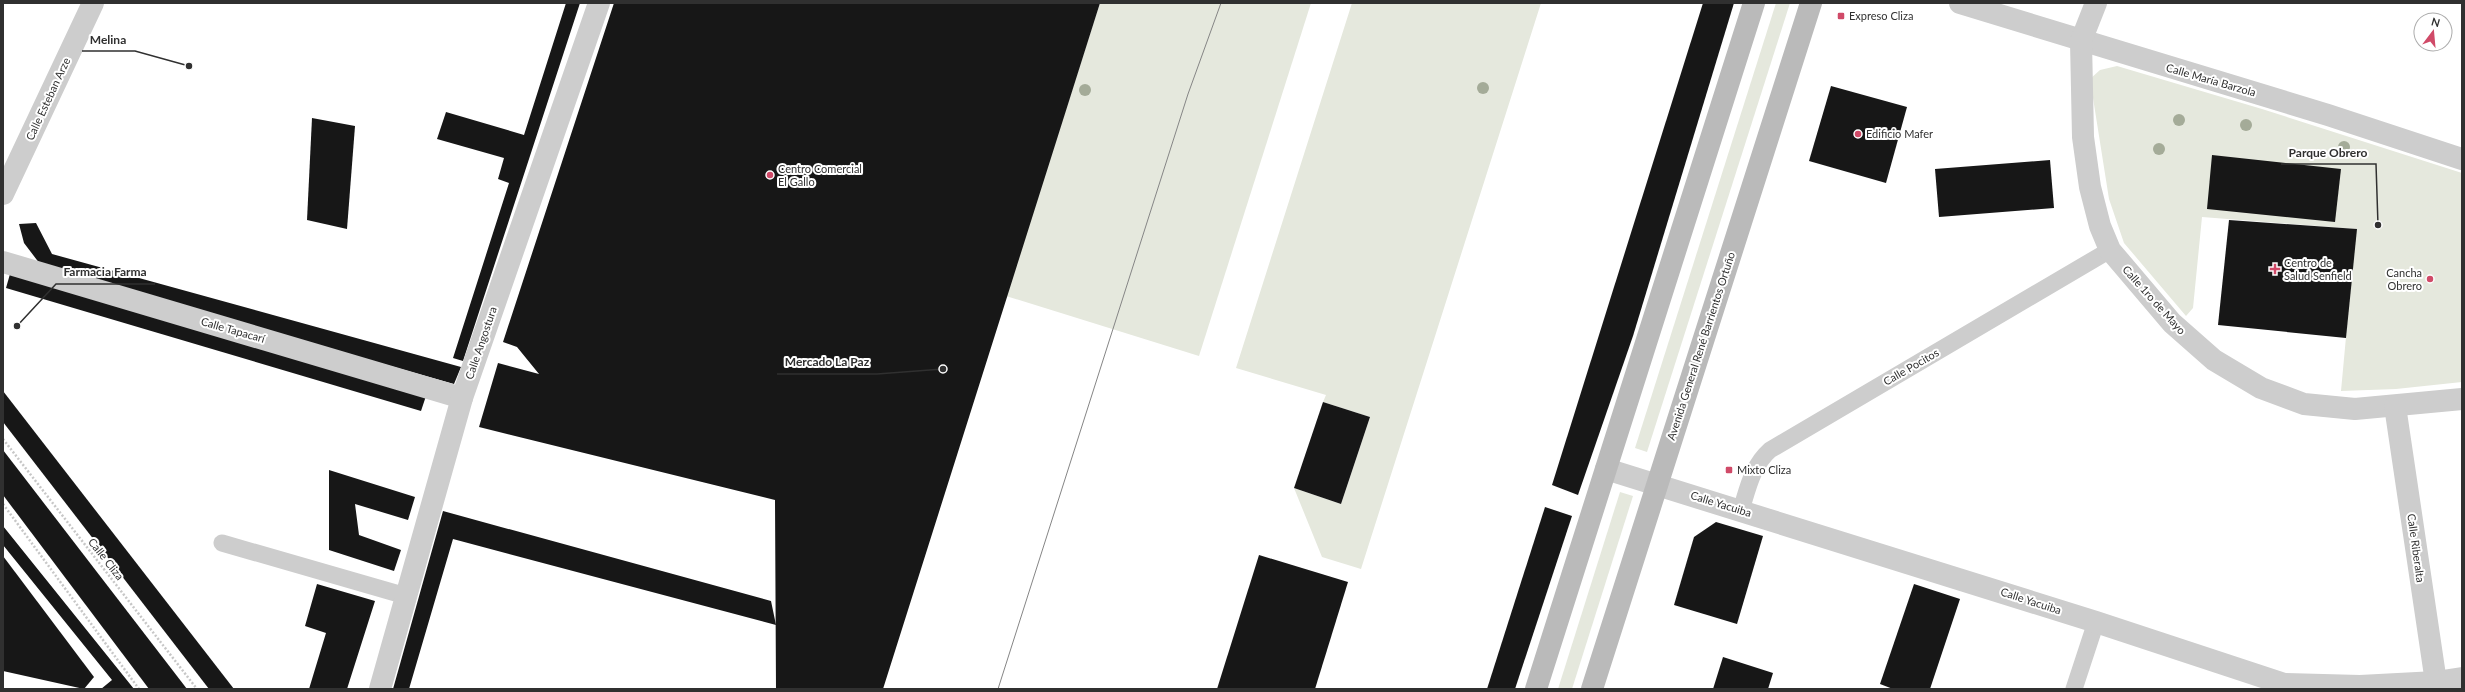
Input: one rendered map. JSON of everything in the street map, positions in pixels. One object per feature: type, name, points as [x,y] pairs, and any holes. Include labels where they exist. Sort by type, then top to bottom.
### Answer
[{"type":"main road","points":[[1536,689],[1754,3]]},
{"type":"main road","name":"Avenida General René Barrientos Ortuño","points":[[1592,689],[1811,3]]},
{"type":"street","name":"Calle Esteban Arze","points":[[3,194],[93,3]]},
{"type":"street","name":"Calle Angostura","points":[[380,689],[462,398],[599,3]]},
{"type":"street","name":"Calle María Barzola","points":[[1960,3],[2081,42],[2328,114],[2462,159]]},
{"type":"street","name":"Calle 1ro de Mayo","points":[[2096,3],[2081,42],[2084,144],[2100,226],[2110,250],[2172,323],[2214,360],[2261,388],[2304,404],[2355,409],[2462,398]]},
{"type":"street","name":"Calle Tapacarí","points":[[3,262],[462,398]]},
{"type":"street","name":"Calle Riberalta","points":[[2395,406],[2436,686]]},
{"type":"street","name":"Calle Yacuiba","points":[[1606,469],[2096,622],[2284,684],[2436,686],[2462,678]]},
{"type":"lane","name":"Calle Pocitos","points":[[1741,510],[1759,460],[1770,450],[2110,250]]},
{"type":"lane","points":[[222,543],[406,596]]},
{"type":"lane","points":[[2074,689],[2096,622]]},
{"type":"path","name":"Calle Cliza","points":[[3,439],[197,689]]},
{"type":"path","points":[[3,504],[139,689]]},
{"type":"shaded area","points":[[1100,3],[1311,3],[1199,356],[1006,296]]},
{"type":"shaded area","points":[[1352,3],[1541,3],[1361,569],[1322,557],[1294,488],[1341,504],[1370,417],[1323,402],[1326,395],[1236,368]]},
{"type":"shaded area","points":[[1776,3],[1790,3],[1647,452],[1635,448]]},
{"type":"shaded area","points":[[2117,66],[2262,109],[2462,173],[2462,382],[2396,389],[2341,391],[2356,229],[2202,217],[2193,308],[2186,316],[2124,243],[2109,199],[2090,79],[2100,70]]},
{"type":"shaded area","points":[[1620,492],[1633,496],[1572,689],[1558,689]]},
{"type":"building","points":[[566,3],[580,3],[463,361],[453,358],[509,183],[498,179],[504,158],[437,139],[446,112],[524,135]]},
{"type":"building","name":"Centro Comercial El Gallo","points":[[614,3],[1100,3],[883,689],[776,689],[775,500],[479,427],[498,363],[539,374],[517,347],[503,342]]},
{"type":"building","points":[[1703,3],[1734,3],[1633,336],[1578,495],[1552,485]]},
{"type":"building","name":"Edificio Mafer","points":[[1831,86],[1907,107],[1886,183],[1809,161]]},
{"type":"building","points":[[312,118],[355,126],[347,229],[307,220]]},
{"type":"building","points":[[2212,155],[2341,169],[2335,222],[2207,209]]},
{"type":"building","points":[[2050,160],[2054,208],[1939,217],[1935,169]]},
{"type":"building","name":"Centro de Salud Senfield","points":[[2229,220],[2357,229],[2346,338],[2218,325]]},
{"type":"building","points":[[36,223],[52,254],[461,367],[454,384],[43,268],[24,243],[19,224]]},
{"type":"building","points":[[10,274],[426,396],[421,411],[6,288]]},
{"type":"building","points":[[3,391],[234,689],[209,689],[3,422]]},
{"type":"building","points":[[1323,402],[1370,417],[1341,504],[1294,488]]},
{"type":"building","points":[[3,450],[187,689],[149,689],[3,495]]},
{"type":"building","points":[[329,470],[415,497],[408,520],[355,504],[359,535],[401,550],[394,571],[329,550]]},
{"type":"building","points":[[1545,507],[1572,516],[1515,689],[1487,689]]},
{"type":"building","points":[[443,511],[771,601],[776,625],[453,539],[409,689],[393,689]]},
{"type":"building","points":[[1716,522],[1763,536],[1737,624],[1674,605],[1694,537]]},
{"type":"building","points":[[3,526],[134,689],[101,689],[112,680],[3,545]]},
{"type":"building","points":[[1259,555],[1348,582],[1315,689],[1217,689]]},
{"type":"building","points":[[3,556],[94,677],[84,689],[3,671]]},
{"type":"building","points":[[317,584],[375,601],[347,689],[309,689],[326,633],[305,626]]},
{"type":"building","points":[[1914,584],[1960,599],[1930,689],[1893,689],[1880,684]]},
{"type":"building","points":[[1723,657],[1773,673],[1768,689],[1713,689]]},
{"type":"tram line","points":[[998,689],[1188,94],[1221,3]]},
{"type":"place","name":"Expreso Cliza","points":[[1841,16]]},
{"type":"place","name":"Melina","points":[[189,66]]},
{"type":"place","name":"Edificio Mafer","points":[[1858,134]]},
{"type":"place","name":"Centro Comercial El Gallo","points":[[770,175]]},
{"type":"place","name":"Parque Obrero","points":[[2378,225]]},
{"type":"place","name":"Centro de Salud Senfield","points":[[2275,269]]},
{"type":"place","name":"Cancha Obrero","points":[[2430,279]]},
{"type":"place","name":"Farmacia Farma","points":[[17,326]]},
{"type":"place","name":"Mercado La Paz","points":[[943,369]]},
{"type":"place","name":"Mixto Cliza","points":[[1729,470]]}]
